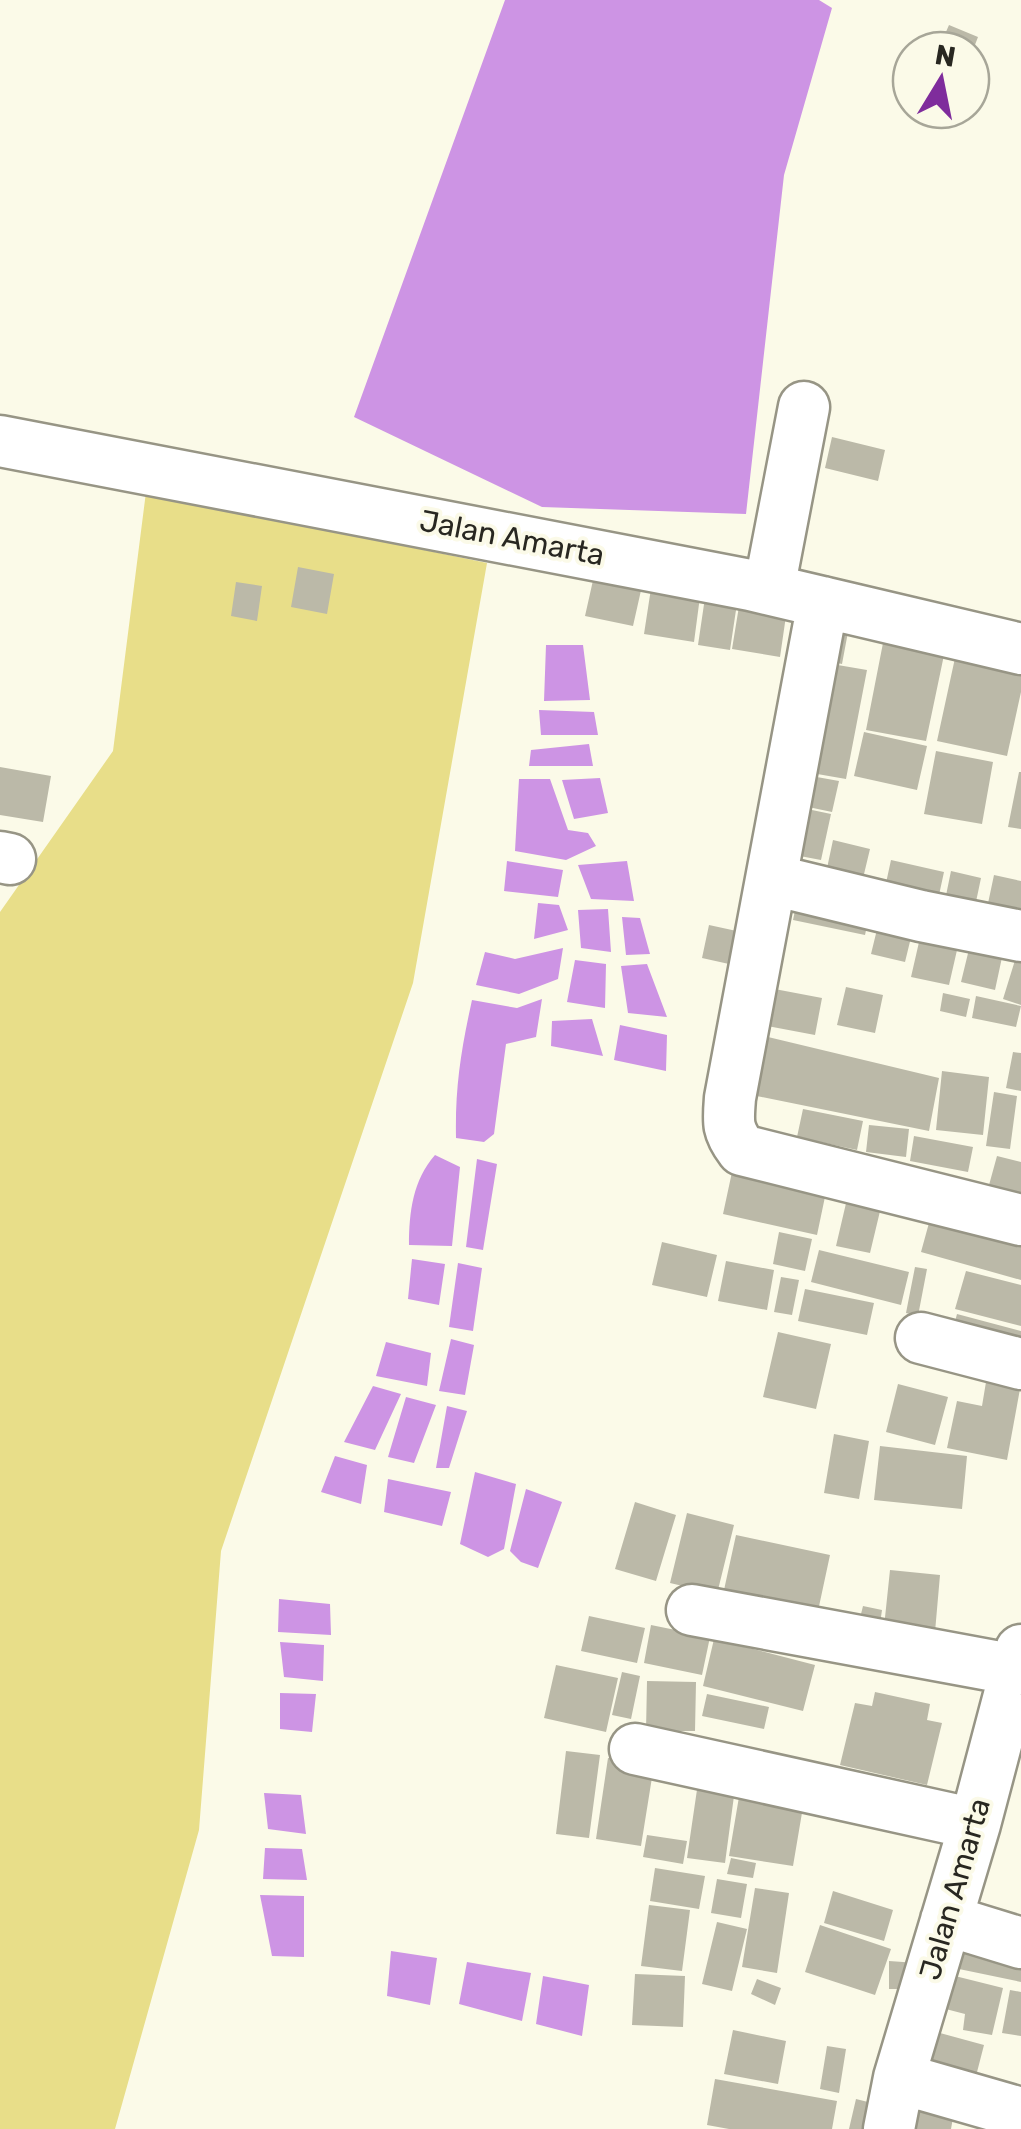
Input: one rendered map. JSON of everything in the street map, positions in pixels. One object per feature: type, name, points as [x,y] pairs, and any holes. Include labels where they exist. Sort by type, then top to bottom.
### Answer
[{"type":"street","points":[[759,587],[804,407]]},
{"type":"street","name":"Jalan Amarta","points":[[0,440],[759,587],[1021,649]]},
{"type":"street","points":[[823,602],[728,1124],[742,1150],[1021,1220]]},
{"type":"street","points":[[772,880],[1021,936]]},
{"type":"street","points":[[921,1338],[1021,1364]]},
{"type":"street","points":[[692,1610],[1018,1660]]},
{"type":"street","name":"Jalan Amarta","points":[[889,2129],[900,2078],[975,1824],[1011,1730],[1018,1660]]},
{"type":"street","points":[[635,1749],[975,1824]]},
{"type":"street","points":[[946,1920],[1021,1944]]},
{"type":"street","points":[[900,2078],[1021,2113]]},
{"type":"shaded area","points":[[505,0],[819,0],[832,8],[784,175],[746,514],[542,507],[354,417]]},
{"type":"shaded area","points":[[146,492],[487,563],[413,983],[221,1551],[199,1830],[115,2129],[0,2129],[0,912],[113,751]]},
{"type":"shaded area","points":[[546,645],[583,645],[590,700],[544,701]]},
{"type":"shaded area","points":[[539,710],[594,712],[598,735],[541,735]]},
{"type":"shaded area","points":[[589,744],[593,766],[529,766],[531,750]]},
{"type":"shaded area","points":[[600,778],[608,813],[574,819],[562,780]]},
{"type":"shaded area","points":[[519,779],[550,779],[568,830],[588,833],[596,846],[566,860],[515,851]]},
{"type":"shaded area","points":[[507,861],[563,870],[558,897],[504,891]]},
{"type":"shaded area","points":[[627,861],[634,901],[591,899],[578,865]]},
{"type":"shaded area","points":[[538,903],[559,905],[568,930],[534,939]]},
{"type":"shaded area","points":[[608,909],[611,952],[581,948],[578,910]]},
{"type":"shaded area","points":[[622,917],[640,918],[650,954],[626,955]]},
{"type":"shaded area","points":[[563,948],[558,979],[519,994],[476,985],[485,952],[515,959]]},
{"type":"shaded area","points":[[575,960],[606,964],[605,1008],[567,1002]]},
{"type":"shaded area","points":[[647,964],[667,1017],[628,1013],[621,966]]},
{"type":"shaded area","points":[[542,999],[536,1037],[506,1044],[494,1134],[484,1142],[456,1138],[459,1069],[472,1000],[517,1008]]},
{"type":"shaded area","points":[[592,1019],[603,1056],[551,1046],[552,1021]]},
{"type":"shaded area","points":[[620,1025],[667,1035],[666,1071],[614,1060]]},
{"type":"shaded area","points":[[435,1155],[460,1167],[452,1246],[409,1245],[414,1197]]},
{"type":"shaded area","points":[[477,1159],[497,1164],[483,1250],[466,1247]]},
{"type":"shaded area","points":[[412,1259],[445,1264],[439,1305],[408,1299]]},
{"type":"shaded area","points":[[458,1263],[482,1268],[473,1331],[449,1327]]},
{"type":"shaded area","points":[[451,1339],[474,1345],[465,1395],[439,1391]]},
{"type":"shaded area","points":[[386,1342],[431,1353],[427,1386],[376,1376]]},
{"type":"shaded area","points":[[373,1386],[401,1394],[375,1450],[344,1442]]},
{"type":"shaded area","points":[[406,1397],[436,1405],[414,1463],[388,1457]]},
{"type":"shaded area","points":[[447,1406],[467,1411],[449,1468],[436,1468]]},
{"type":"shaded area","points":[[335,1456],[367,1465],[361,1504],[321,1492]]},
{"type":"shaded area","points":[[475,1472],[516,1484],[504,1549],[488,1557],[460,1544]]},
{"type":"shaded area","points":[[388,1479],[451,1492],[442,1526],[384,1512]]},
{"type":"shaded area","points":[[526,1489],[562,1502],[538,1568],[521,1562],[510,1551]]},
{"type":"shaded area","points":[[279,1599],[330,1604],[331,1635],[278,1632]]},
{"type":"shaded area","points":[[280,1642],[324,1645],[323,1681],[284,1677]]},
{"type":"shaded area","points":[[280,1693],[316,1694],[312,1732],[280,1729]]},
{"type":"shaded area","points":[[264,1793],[301,1795],[306,1834],[268,1829]]},
{"type":"shaded area","points":[[265,1848],[302,1849],[307,1880],[263,1879]]},
{"type":"shaded area","points":[[260,1895],[304,1896],[304,1957],[272,1956]]},
{"type":"shaded area","points":[[391,1951],[437,1958],[430,2005],[387,1996]]},
{"type":"shaded area","points":[[467,1962],[531,1973],[522,2021],[459,2004]]},
{"type":"shaded area","points":[[543,1976],[589,1985],[582,2036],[536,2024]]},
{"type":"building","points":[[832,437],[885,450],[878,481],[825,468]]},
{"type":"building","points":[[298,567],[334,574],[327,614],[291,607]]},
{"type":"building","points":[[596,567],[644,577],[633,626],[585,616]]},
{"type":"building","points":[[236,582],[262,586],[257,621],[231,616]]},
{"type":"building","points":[[652,582],[701,589],[694,642],[644,634]]},
{"type":"building","points":[[707,584],[739,590],[730,650],[698,645]]},
{"type":"building","points":[[741,594],[788,602],[780,657],[732,649]]},
{"type":"building","points":[[827,628],[848,632],[842,664],[820,659]]},
{"type":"building","points":[[883,643],[944,655],[926,741],[866,730]]},
{"type":"building","points":[[955,658],[1021,672],[1021,692],[1007,756],[937,741]]},
{"type":"building","points":[[820,662],[867,670],[846,779],[800,771]]},
{"type":"building","points":[[864,732],[927,746],[917,790],[854,776]]},
{"type":"building","points":[[936,751],[993,762],[982,824],[924,814]]},
{"type":"building","points":[[0,767],[51,776],[43,822],[0,815]]},
{"type":"building","points":[[1021,772],[1021,829],[1008,827]]},
{"type":"building","points":[[800,774],[839,781],[832,812],[794,804]]},
{"type":"building","points":[[793,806],[831,814],[821,860],[784,853]]},
{"type":"building","points":[[833,840],[870,849],[859,895],[823,887]]},
{"type":"building","points":[[891,860],[944,872],[934,918],[881,906]]},
{"type":"building","points":[[951,871],[981,878],[973,916],[943,910]]},
{"type":"building","points":[[994,875],[1021,881],[1021,935],[983,927]]},
{"type":"building","points":[[799,891],[871,907],[865,935],[793,920]]},
{"type":"building","points":[[881,913],[915,921],[905,962],[871,954]]},
{"type":"building","points":[[709,925],[755,935],[747,968],[702,958]]},
{"type":"building","points":[[922,929],[960,937],[949,985],[911,977]]},
{"type":"building","points":[[971,941],[1004,948],[995,990],[961,982]]},
{"type":"building","points":[[1016,957],[1021,958],[1021,1005],[1003,999]]},
{"type":"building","points":[[764,987],[822,998],[815,1035],[757,1024]]},
{"type":"building","points":[[846,987],[883,995],[875,1033],[837,1025]]},
{"type":"building","points":[[943,993],[970,999],[966,1017],[940,1011]]},
{"type":"building","points":[[976,996],[1021,1006],[1016,1027],[972,1018]]},
{"type":"building","points":[[768,1037],[939,1078],[929,1131],[752,1095]]},
{"type":"building","points":[[1013,1052],[1021,1053],[1021,1091],[1006,1088]]},
{"type":"building","points":[[942,1071],[989,1077],[983,1135],[936,1130]]},
{"type":"building","points":[[994,1092],[1017,1096],[1010,1149],[986,1146]]},
{"type":"building","points":[[803,1109],[863,1121],[857,1150],[797,1137]]},
{"type":"building","points":[[869,1125],[909,1129],[906,1157],[866,1152]]},
{"type":"building","points":[[914,1136],[973,1147],[968,1172],[910,1161]]},
{"type":"building","points":[[997,1156],[1021,1162],[1021,1205],[986,1196]]},
{"type":"building","points":[[732,1172],[826,1192],[817,1235],[723,1214]]},
{"type":"building","points":[[847,1199],[881,1207],[870,1253],[836,1246]]},
{"type":"building","points":[[932,1212],[1021,1236],[1021,1280],[921,1252]]},
{"type":"building","points":[[779,1232],[812,1239],[805,1271],[773,1264]]},
{"type":"building","points":[[662,1242],[717,1255],[707,1297],[652,1285]]},
{"type":"building","points":[[819,1250],[909,1272],[901,1305],[811,1282]]},
{"type":"building","points":[[726,1261],[774,1270],[767,1310],[718,1301]]},
{"type":"building","points":[[915,1267],[927,1269],[918,1316],[906,1313]]},
{"type":"building","points":[[966,1271],[1021,1285],[1021,1326],[955,1309]]},
{"type":"building","points":[[781,1277],[799,1280],[792,1315],[774,1312]]},
{"type":"building","points":[[805,1289],[874,1303],[867,1335],[798,1321]]},
{"type":"building","points":[[957,1314],[1021,1331],[1021,1363],[949,1344]]},
{"type":"building","points":[[778,1332],[831,1344],[816,1409],[763,1397]]},
{"type":"building","points":[[986,1382],[1020,1389],[1007,1460],[947,1448],[957,1401],[982,1406]]},
{"type":"building","points":[[898,1384],[948,1397],[935,1445],[886,1432]]},
{"type":"building","points":[[834,1434],[869,1441],[859,1499],[824,1493]]},
{"type":"building","points":[[880,1446],[967,1456],[962,1509],[874,1500]]},
{"type":"building","points":[[635,1502],[676,1515],[656,1581],[615,1569]]},
{"type":"building","points":[[687,1513],[734,1525],[717,1594],[670,1583]]},
{"type":"building","points":[[736,1535],[830,1555],[818,1611],[724,1590]]},
{"type":"building","points":[[890,1570],[940,1575],[935,1632],[884,1627]]},
{"type":"building","points":[[863,1606],[882,1610],[880,1624],[860,1618]]},
{"type":"building","points":[[589,1616],[645,1628],[637,1663],[581,1651]]},
{"type":"building","points":[[651,1625],[710,1637],[702,1675],[644,1663]]},
{"type":"building","points":[[714,1639],[815,1665],[803,1711],[703,1686]]},
{"type":"building","points":[[556,1665],[618,1678],[606,1732],[544,1718]]},
{"type":"building","points":[[622,1672],[640,1676],[631,1719],[612,1715]]},
{"type":"building","points":[[647,1681],[696,1682],[695,1731],[646,1731]]},
{"type":"building","points":[[875,1692],[930,1704],[927,1720],[942,1723],[927,1785],[840,1765],[855,1703],[872,1706]]},
{"type":"building","points":[[707,1694],[769,1707],[764,1729],[702,1716]]},
{"type":"building","points":[[566,1751],[600,1755],[589,1838],[556,1834]]},
{"type":"building","points":[[608,1758],[654,1765],[641,1846],[596,1839]]},
{"type":"building","points":[[699,1776],[736,1781],[725,1863],[687,1858]]},
{"type":"building","points":[[741,1785],[805,1795],[793,1866],[729,1856]]},
{"type":"building","points":[[647,1835],[687,1841],[683,1864],[643,1857]]},
{"type":"building","points":[[731,1858],[756,1863],[753,1878],[727,1874]]},
{"type":"building","points":[[655,1868],[705,1876],[699,1909],[650,1901]]},
{"type":"building","points":[[717,1879],[747,1884],[741,1918],[711,1913]]},
{"type":"building","points":[[755,1888],[789,1893],[777,1973],[742,1967]]},
{"type":"building","points":[[833,1891],[893,1910],[884,1941],[824,1923]]},
{"type":"building","points":[[649,1905],[690,1910],[682,1971],[641,1966]]},
{"type":"building","points":[[717,1922],[747,1929],[732,1991],[702,1984]]},
{"type":"building","points":[[820,1925],[891,1949],[875,1995],[805,1972]]},
{"type":"building","points":[[965,1937],[1021,1949],[1021,1982],[959,1969]]},
{"type":"building","points":[[889,1961],[917,1963],[916,1989],[889,1989]]},
{"type":"building","points":[[635,1974],[685,1976],[683,2027],[632,2025]]},
{"type":"building","points":[[947,1974],[1003,1988],[992,2035],[963,2030],[965,2014],[938,2007]]},
{"type":"building","points":[[757,1979],[781,1988],[775,2005],[751,1994]]},
{"type":"building","points":[[1010,1990],[1021,1992],[1021,2036],[1002,2033]]},
{"type":"building","points":[[733,2030],[786,2041],[778,2084],[724,2074]]},
{"type":"building","points":[[929,2030],[984,2045],[976,2076],[920,2060]]},
{"type":"building","points":[[827,2046],[846,2049],[839,2093],[820,2089]]},
{"type":"building","points":[[715,2079],[837,2101],[832,2129],[729,2129],[707,2125]]},
{"type":"building","points":[[908,2091],[956,2101],[951,2129],[911,2129]]},
{"type":"building","points":[[856,2099],[884,2106],[878,2129],[849,2129]]}]
